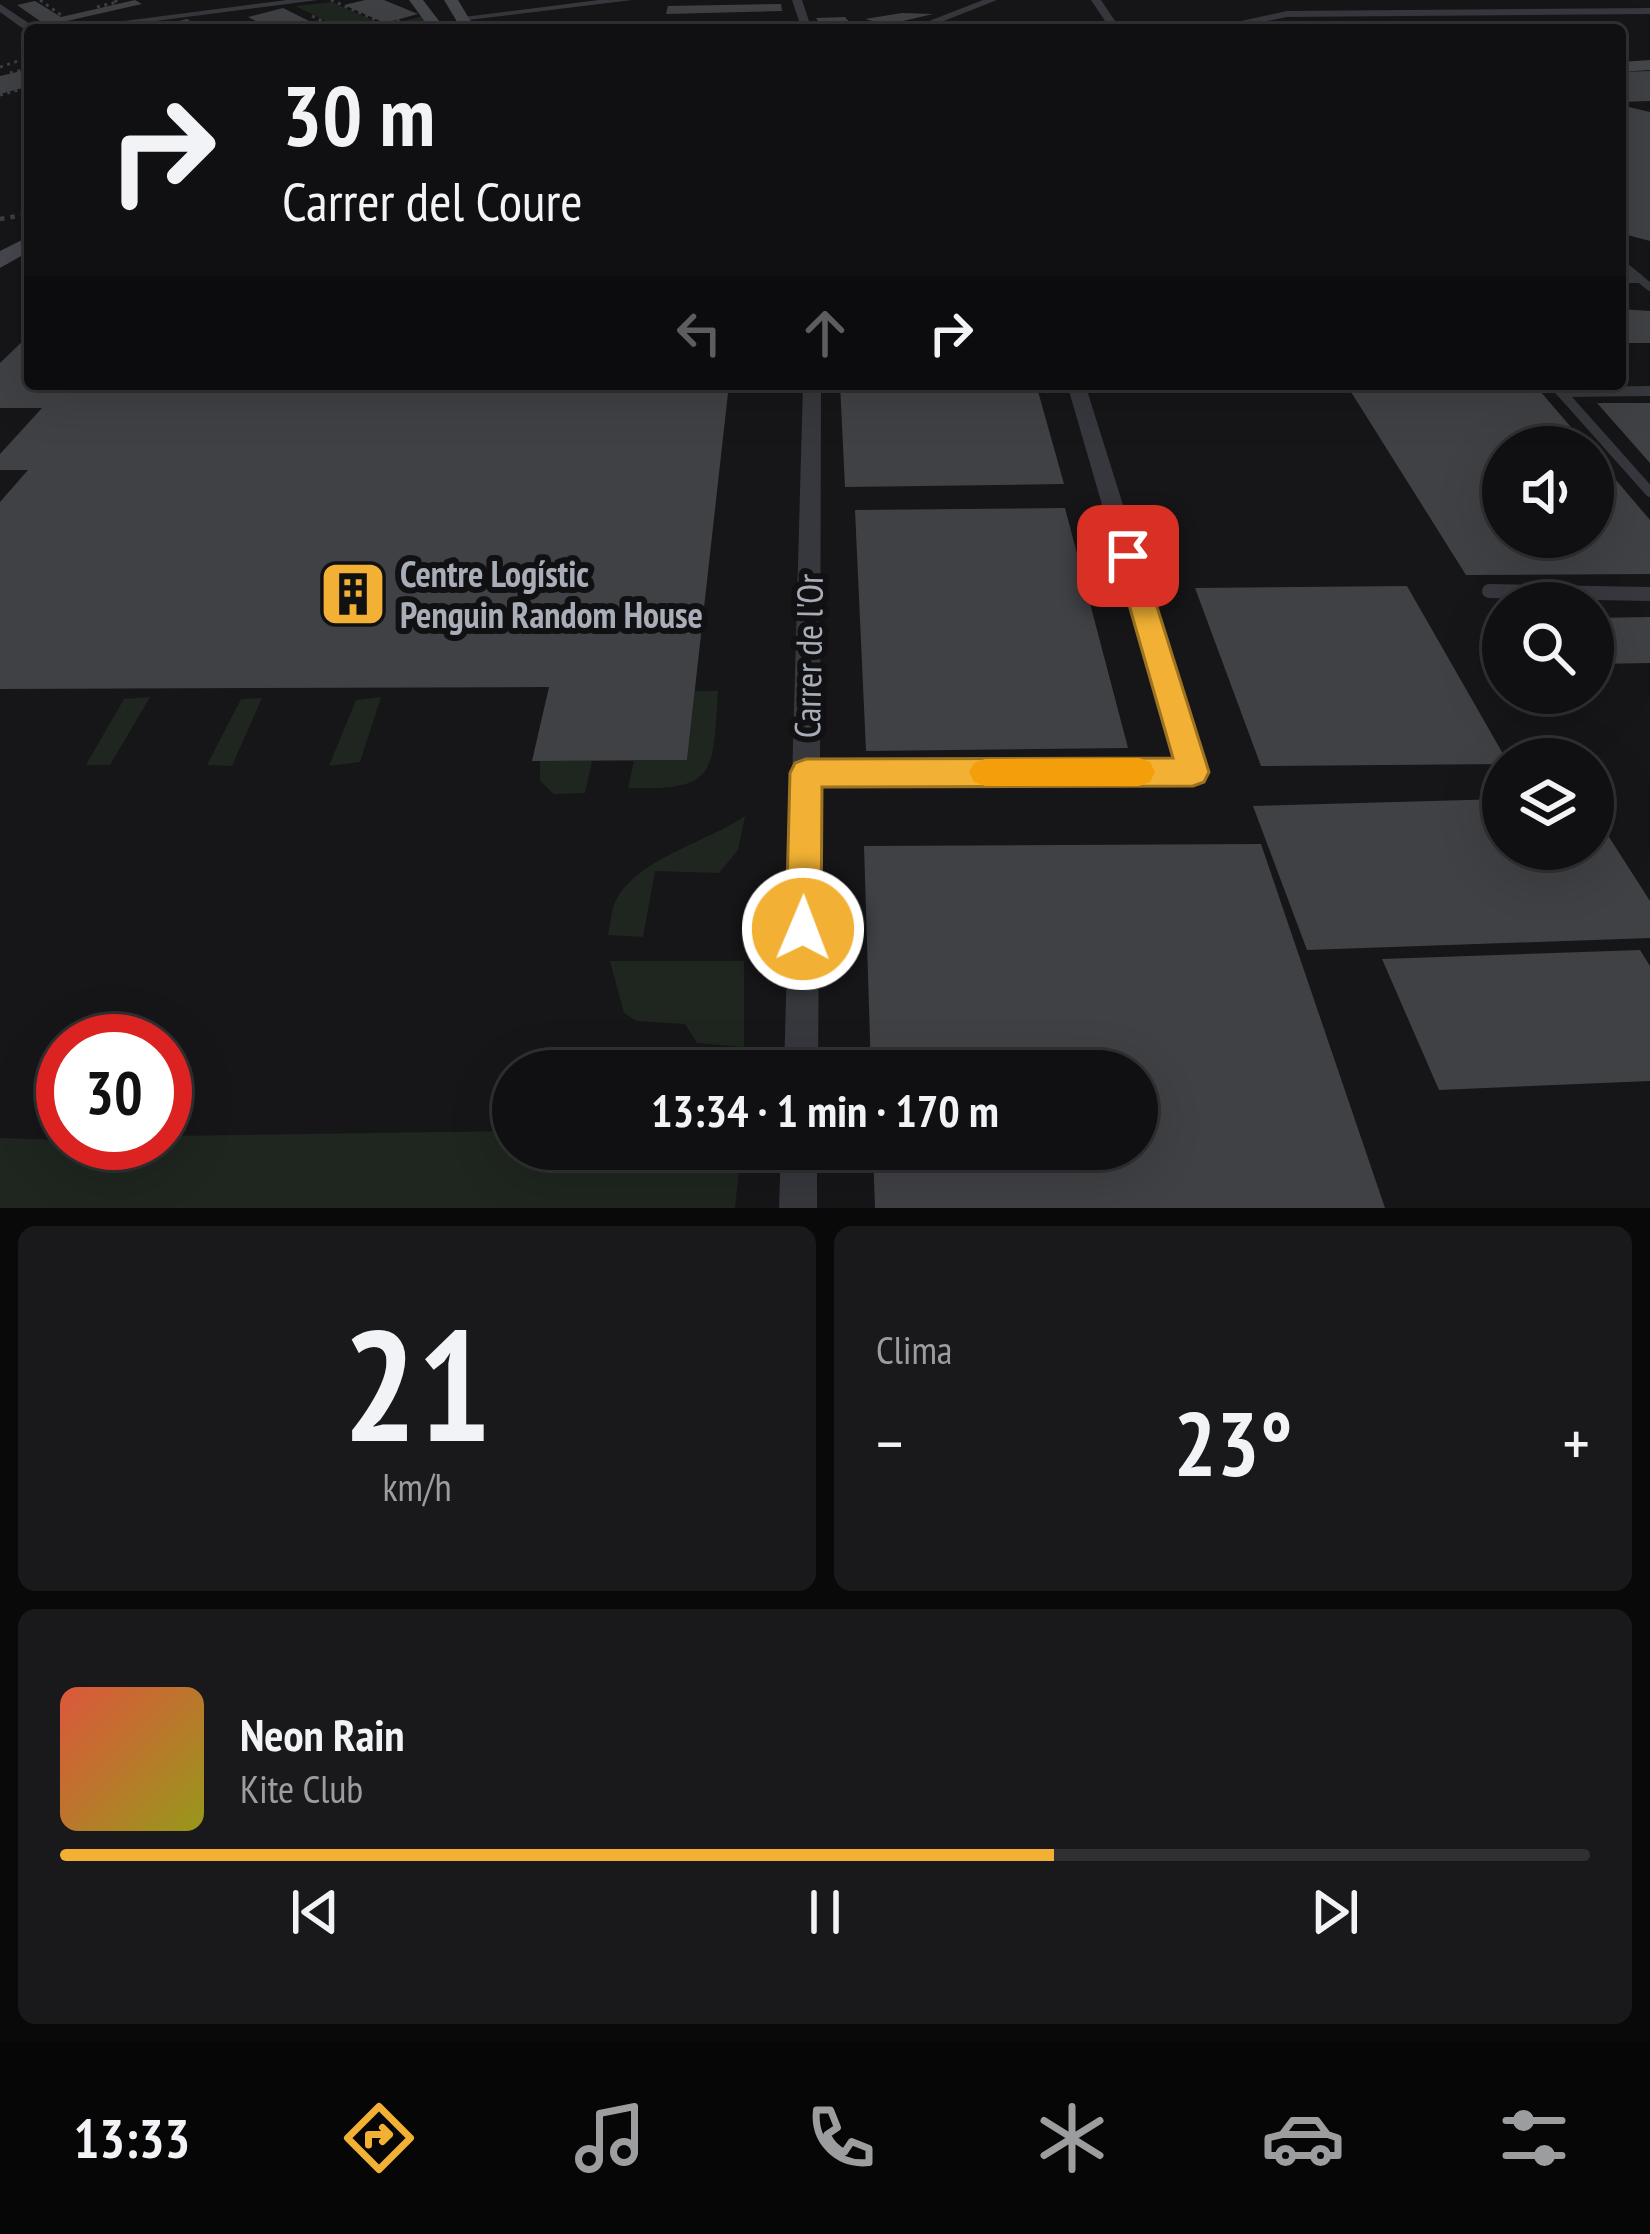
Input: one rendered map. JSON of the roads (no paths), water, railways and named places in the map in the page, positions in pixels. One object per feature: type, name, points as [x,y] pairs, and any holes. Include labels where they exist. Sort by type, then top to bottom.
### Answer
[{"type":"street","points":[[110,24],[313,0]]},
{"type":"street","points":[[416,0],[434,24]]},
{"type":"street","points":[[451,0],[464,24],[627,0]]},
{"type":"street","points":[[927,24],[992,0]]},
{"type":"street","points":[[1384,0],[1411,24]]},
{"type":"street","points":[[1618,0],[1648,12]]},
{"type":"street","points":[[167,2],[184,12]]},
{"type":"street","points":[[0,7],[24,31]]},
{"type":"street","points":[[1235,24],[1280,15],[1648,12]]},
{"type":"street","name":"Carrer de l'Or","points":[[801,1050],[812,390]]},
{"type":"street","points":[[806,773],[1193,772],[1078,390]]},
{"type":"street","points":[[798,1208],[799,1170]]},
{"type":"lane","points":[[1626,268],[1650,287]]},
{"type":"lane","points":[[1626,279],[1640,279]]},
{"type":"lane","points":[[1559,390],[1650,492]]},
{"type":"lane","points":[[1619,390],[1650,391]]},
{"type":"lane","points":[[1614,593],[1650,594]]},
{"type":"place","name":"Centre Logístic Penguin Random House","points":[[353,594]]}]
